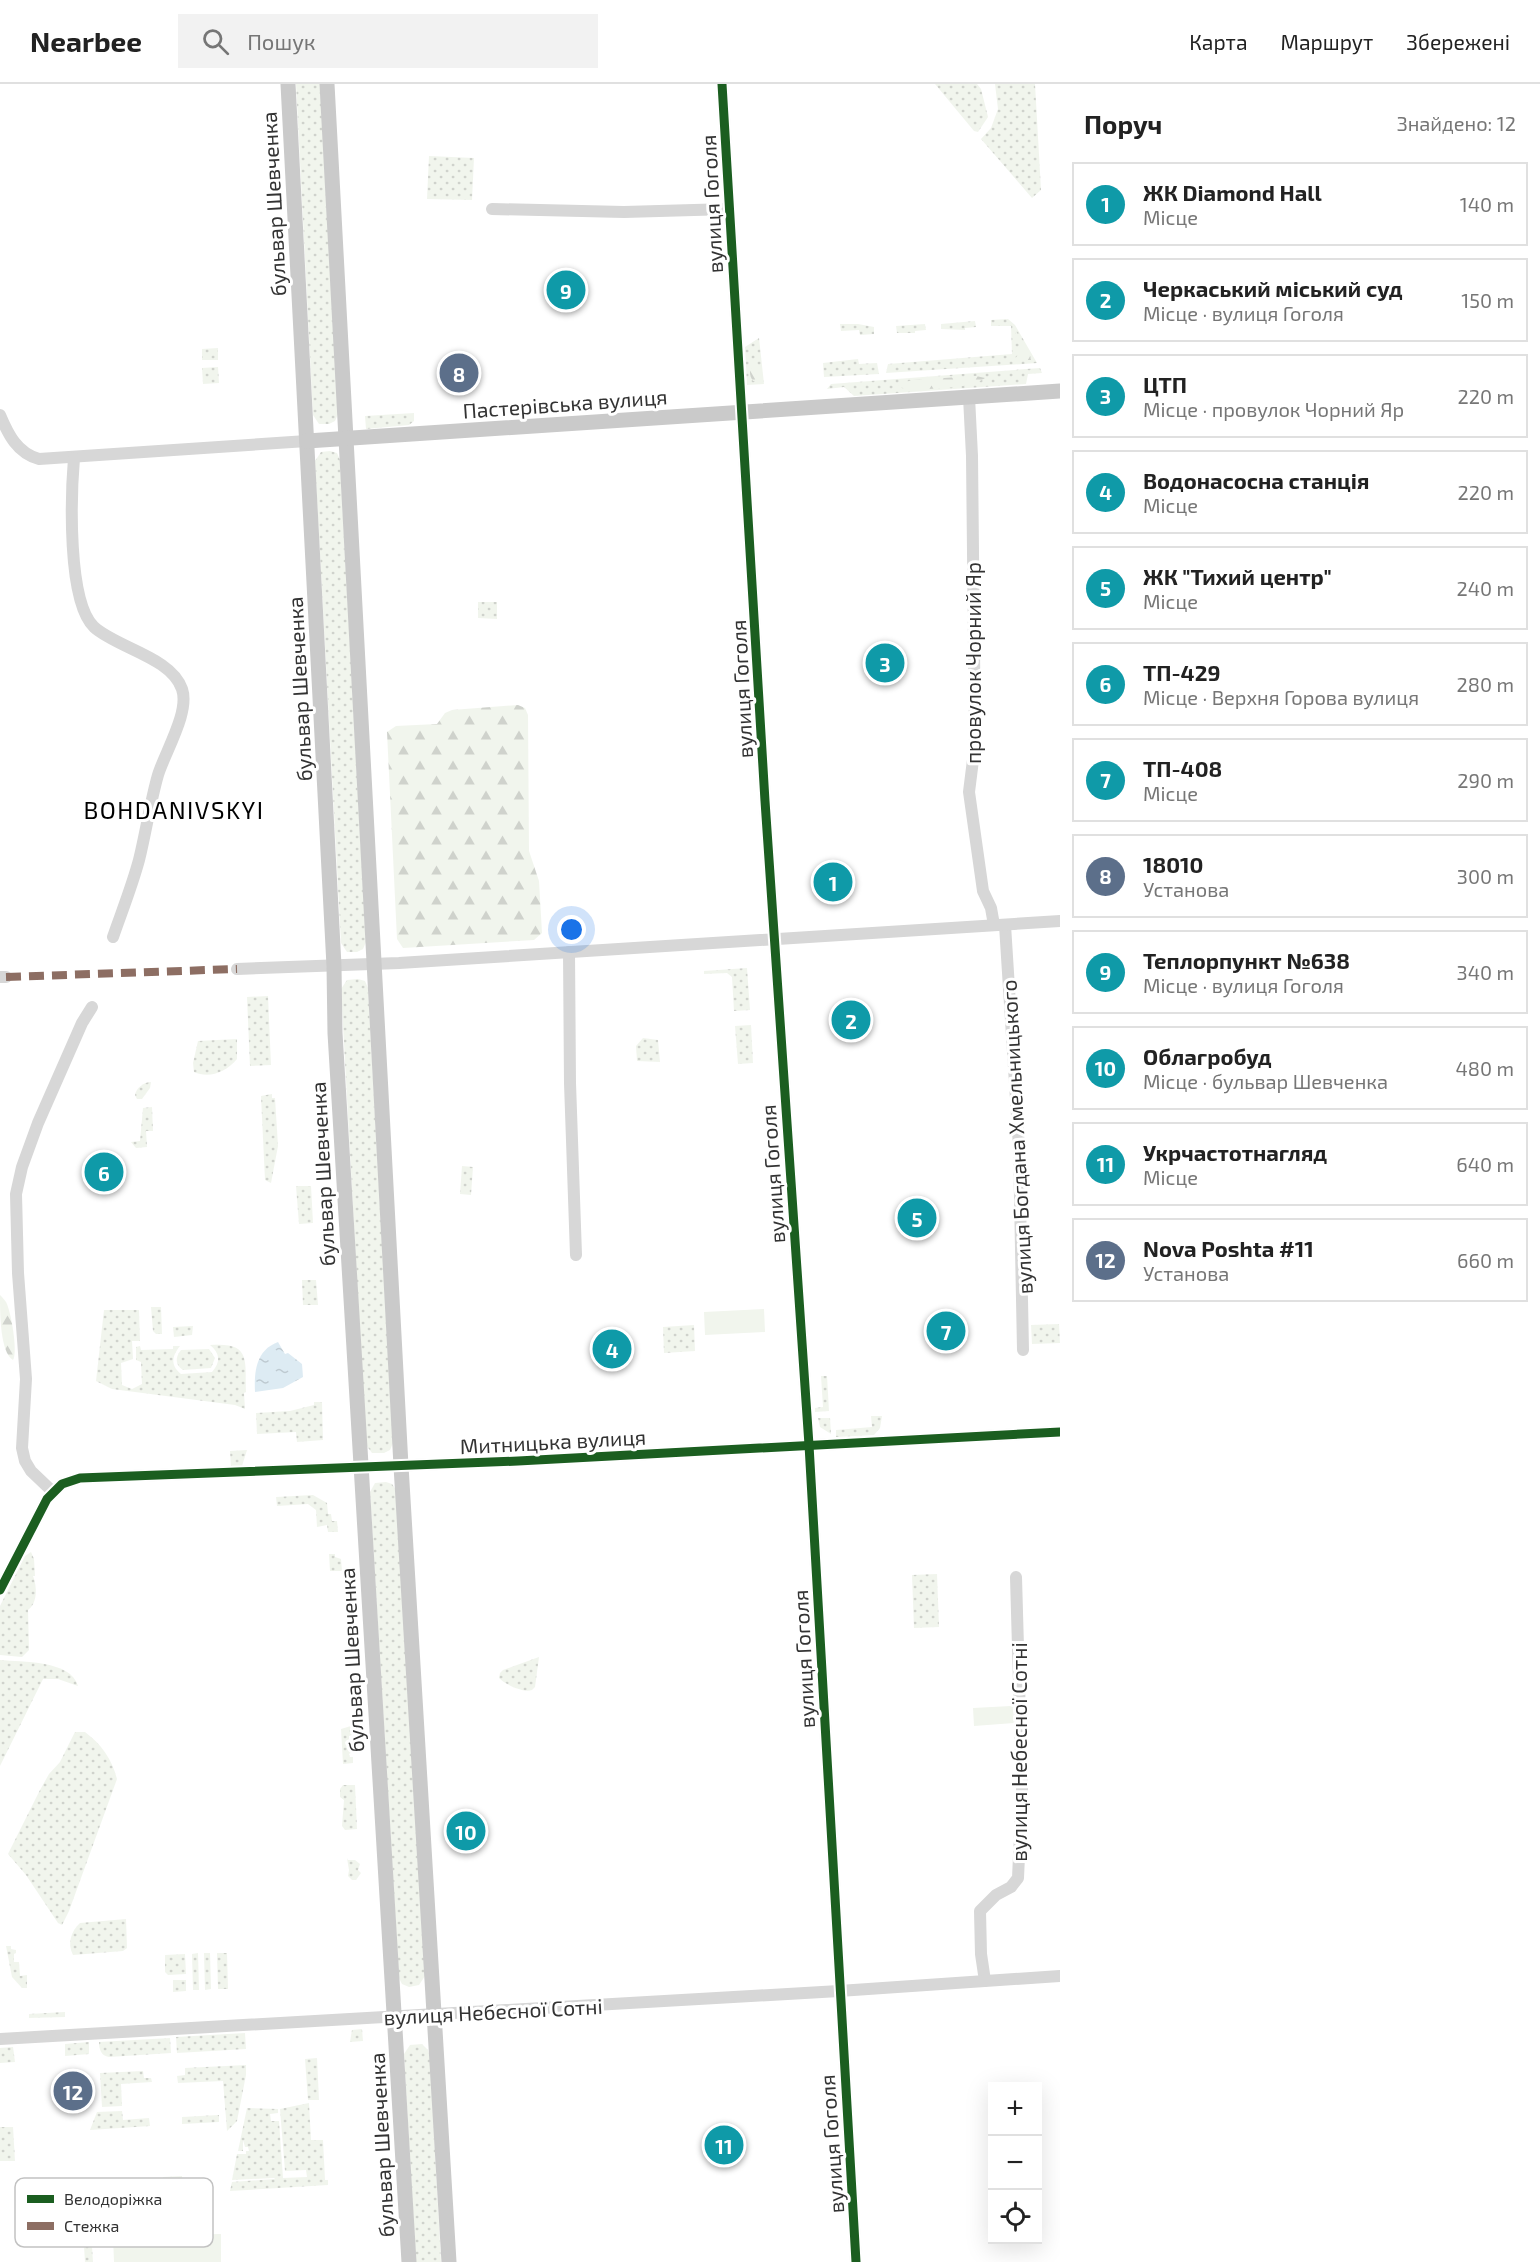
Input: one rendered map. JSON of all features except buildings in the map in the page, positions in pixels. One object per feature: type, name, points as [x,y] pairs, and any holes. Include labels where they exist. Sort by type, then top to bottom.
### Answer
[{"type":"main road","name":"бульвар Шевченка","points":[[288,84],[334,966],[335,1033],[409,2262]]},
{"type":"main road","points":[[327,84],[401,1466],[449,2262]]},
{"type":"main road","name":"Пастерівська вулиця","points":[[307,441],[1060,391]]},
{"type":"street","name":"вулиця Гоголя","points":[[722,84],[774,939],[809,1445],[856,2262]]},
{"type":"street","name":"вулиця Гоголя","points":[[492,209],[624,212],[729,208]]},
{"type":"street","name":"провулок Чорний Яр","points":[[969,397],[972,444],[975,744],[969,792],[984,893],[1000,925]]},
{"type":"street","name":"Пастерівська вулиця","points":[[0,415],[14,442],[25,454],[39,459],[307,441]]},
{"type":"street","points":[[74,458],[71,510],[73,546],[86,615],[101,632],[171,673],[179,682],[183,696],[181,714],[153,793],[137,868],[113,937]]},
{"type":"street","points":[[237,969],[375,964],[1060,921]]},
{"type":"street","name":"вулиця Богдана Хмельницького","points":[[1000,925],[1020,1167],[1023,1350]]},
{"type":"street","points":[[569,952],[570,1083],[576,1255]]},
{"type":"street","points":[[0,1590],[41,1507],[53,1492],[31,1471],[25,1461],[22,1448],[26,1379],[18,1273],[16,1194],[22,1167],[38,1123],[82,1023],[93,1007]]},
{"type":"street","name":"Митницька вулиця","points":[[53,1492],[69,1481],[80,1479],[360,1468],[1060,1432]]},
{"type":"street","name":"вулиця Небесної Сотні","points":[[985,1981],[981,1954],[980,1911],[996,1895],[1011,1887],[1018,1878],[1022,1789],[1016,1577]]},
{"type":"street","name":"вулиця Небесної Сотні","points":[[0,2039],[839,1991],[1060,1976]]},
{"type":"green space","points":[[296,84],[320,84],[338,414],[335,421],[329,424],[319,424],[313,415]]},
{"type":"green space","points":[[935,84],[977,84],[981,89],[988,117],[978,132],[974,131]]},
{"type":"green space","points":[[995,84],[1035,84],[1041,190],[1032,198],[981,139],[991,128],[998,109]]},
{"type":"green space","points":[[429,156],[474,158],[472,200],[427,199]]},
{"type":"green space","points":[[1008,319],[1015,325],[1037,363],[886,373],[888,364],[1012,354],[1011,326],[991,326],[991,320]]},
{"type":"green space","points":[[975,321],[976,327],[965,328],[965,330],[941,329],[941,324]]},
{"type":"green space","points":[[840,324],[874,327],[874,334],[860,335],[859,330],[841,331]]},
{"type":"green space","points":[[925,324],[926,330],[915,331],[915,333],[897,333],[896,326]]},
{"type":"green space","points":[[1014,328],[1028,350],[1031,360],[1014,360],[1021,351]]},
{"type":"green space","points":[[759,338],[764,384],[747,385],[745,347]]},
{"type":"green space","points":[[218,348],[218,360],[202,360],[202,349]]},
{"type":"green space","points":[[858,359],[859,364],[877,363],[879,374],[824,377],[823,363]]},
{"type":"green space","points":[[756,364],[762,372],[760,380],[753,381],[750,372]]},
{"type":"green space","points":[[218,367],[219,383],[203,384],[202,368]]},
{"type":"green space","points":[[1040,368],[1042,373],[1028,374],[1026,384],[854,396],[844,387],[827,389],[831,384]]},
{"type":"green space","points":[[976,376],[985,378],[968,385],[946,388],[904,389],[897,384],[913,380]]},
{"type":"green space","points":[[414,413],[414,421],[409,425],[366,429],[365,416]]},
{"type":"green space","points":[[321,452],[337,453],[340,460],[366,942],[363,949],[357,952],[347,952],[341,943],[315,461]]},
{"type":"green space","points":[[478,602],[497,602],[497,619],[478,618]]},
{"type":"green space","points":[[518,705],[525,708],[528,715],[529,851],[539,881],[542,933],[534,940],[403,948],[397,939],[387,732],[396,726],[437,724],[445,713],[452,710]]},
{"type":"green space","points":[[747,968],[750,1010],[734,1011],[732,977],[727,973],[704,974],[704,971]]},
{"type":"green space","points":[[347,980],[365,981],[368,988],[393,1443],[390,1450],[384,1453],[372,1453],[366,1445],[341,989]]},
{"type":"green space","points":[[268,996],[271,1065],[250,1066],[247,997]]},
{"type":"green space","points":[[751,1025],[753,1063],[738,1064],[735,1026]]},
{"type":"green space","points":[[643,1038],[658,1040],[660,1062],[637,1061],[636,1046]]},
{"type":"green space","points":[[237,1039],[237,1059],[228,1068],[206,1075],[194,1072],[193,1063],[198,1041]]},
{"type":"green space","points":[[151,1082],[150,1088],[142,1099],[137,1099],[135,1095],[139,1088]]},
{"type":"green space","points":[[272,1094],[272,1098],[275,1098],[278,1146],[271,1183],[265,1180],[261,1096]]},
{"type":"green space","points":[[152,1107],[153,1131],[146,1131],[147,1147],[136,1148],[131,1142],[140,1141],[143,1108]]},
{"type":"green space","points":[[462,1166],[473,1167],[471,1195],[460,1194]]},
{"type":"green space","points":[[296,1186],[311,1186],[313,1223],[299,1224]]},
{"type":"green space","points":[[302,1280],[316,1280],[318,1305],[303,1305]]},
{"type":"green space","points":[[0,1295],[6,1302],[12,1322],[15,1349],[13,1360],[5,1349],[3,1341]]},
{"type":"green space","points":[[151,1307],[161,1307],[162,1334],[156,1334],[153,1331]]},
{"type":"green space","points":[[764,1309],[765,1332],[705,1335],[704,1312]]},
{"type":"green space","points":[[104,1310],[139,1310],[140,1341],[132,1341],[133,1359],[121,1363],[122,1385],[132,1389],[142,1384],[141,1362],[136,1360],[136,1347],[140,1346],[141,1350],[173,1349],[173,1346],[180,1346],[173,1360],[181,1374],[212,1372],[217,1365],[218,1358],[216,1351],[210,1345],[233,1346],[243,1355],[245,1362],[245,1409],[235,1405],[112,1389],[96,1381]]},
{"type":"green space","points":[[1059,1324],[1060,1343],[1032,1344],[1031,1325]]},
{"type":"green space","points":[[694,1325],[695,1351],[664,1353],[663,1327]]},
{"type":"green space","points":[[193,1326],[192,1335],[174,1337],[173,1327]]},
{"type":"green space","points":[[209,1349],[215,1358],[211,1368],[183,1370],[178,1366],[177,1358],[181,1350]]},
{"type":"green space","points":[[821,1376],[827,1376],[829,1411],[815,1412],[815,1408],[823,1407]]},
{"type":"green space","points":[[314,1402],[322,1402],[323,1440],[297,1442],[296,1432],[257,1434],[256,1413],[290,1411],[314,1405]]},
{"type":"green space","points":[[871,1416],[882,1416],[880,1428],[874,1435],[836,1437],[836,1430],[872,1427]]},
{"type":"green space","points":[[818,1418],[830,1418],[831,1434],[820,1427]]},
{"type":"green space","points":[[247,1450],[242,1466],[231,1467],[230,1451]]},
{"type":"green space","points":[[375,1483],[392,1484],[396,1490],[425,1976],[419,1985],[409,1987],[402,1984],[399,1978],[370,1492]]},
{"type":"green space","points":[[313,1495],[327,1503],[328,1514],[331,1514],[332,1521],[337,1521],[338,1532],[328,1532],[327,1525],[317,1527],[316,1510],[308,1504],[277,1506],[276,1497]]},
{"type":"green space","points":[[31,1552],[34,1559],[35,1576],[33,1576],[36,1594],[34,1603],[28,1610],[29,1650],[22,1657],[0,1655],[0,1606],[25,1556]]},
{"type":"green space","points":[[329,1554],[335,1554],[335,1557],[341,1559],[342,1571],[330,1571]]},
{"type":"green space","points":[[937,1574],[939,1627],[914,1628],[912,1575]]},
{"type":"green space","points":[[539,1657],[535,1687],[532,1690],[515,1688],[499,1678],[503,1670]]},
{"type":"green space","points":[[0,1660],[33,1662],[56,1667],[66,1671],[74,1678],[78,1686],[58,1679],[43,1679],[0,1766]]},
{"type":"green space","points":[[1011,1706],[1014,1723],[974,1726],[973,1708]]},
{"type":"green space","points":[[351,1726],[352,1735],[349,1739],[352,1741],[352,1752],[349,1754],[353,1757],[353,1763],[343,1764],[341,1729]]},
{"type":"green space","points":[[75,1732],[85,1732],[101,1747],[117,1779],[62,1925],[58,1923],[26,1875],[8,1854],[40,1790],[49,1774],[60,1762]]},
{"type":"green space","points":[[343,1785],[355,1785],[357,1829],[345,1830],[342,1826],[344,1800],[340,1797],[340,1789]]},
{"type":"green space","points":[[347,1858],[360,1864],[358,1870],[361,1873],[356,1880],[348,1876]]},
{"type":"green space","points":[[126,1919],[127,1948],[123,1951],[73,1955],[70,1946],[71,1938],[80,1923]]},
{"type":"green space","points":[[6,1946],[11,1946],[11,1949],[16,1950],[14,1962],[19,1962],[20,1976],[27,1975],[27,1988],[22,1988],[12,1977]]},
{"type":"green space","points":[[198,1953],[199,1990],[193,1990],[192,1954]]},
{"type":"green space","points":[[204,1953],[210,1953],[211,1989],[205,1990]]},
{"type":"green space","points":[[217,1953],[227,1953],[228,1989],[218,1989]]},
{"type":"green space","points":[[185,1954],[186,1974],[168,1975],[165,1972],[165,1955]]},
{"type":"green space","points":[[173,1980],[186,1980],[186,1991],[173,1992]]},
{"type":"green space","points":[[65,2012],[65,2017],[29,2018],[29,2014]]},
{"type":"green space","points":[[362,2029],[363,2041],[350,2042],[352,2030]]},
{"type":"green space","points":[[245,2033],[246,2049],[177,2053],[176,2037]]},
{"type":"green space","points":[[170,2038],[171,2053],[109,2057],[102,2054],[99,2045],[99,2042]]},
{"type":"green space","points":[[89,2042],[89,2054],[65,2056],[65,2044]]},
{"type":"green space","points":[[422,2044],[428,2050],[430,2057],[441,2262],[416,2262],[404,2054],[410,2045]]},
{"type":"green space","points":[[13,2047],[15,2062],[0,2063],[0,2048]]},
{"type":"green space","points":[[317,2058],[319,2100],[308,2100],[305,2059]]},
{"type":"green space","points":[[246,2065],[237,2121],[227,2131],[223,2081],[178,2083],[177,2076],[185,2075],[185,2068]]},
{"type":"green space","points":[[143,2071],[144,2078],[151,2078],[152,2082],[121,2084],[122,2106],[102,2107],[100,2073]]},
{"type":"green space","points":[[309,2103],[311,2140],[323,2140],[325,2180],[328,2180],[328,2185],[230,2191],[232,2182],[275,2179],[232,2180],[237,2154],[246,2154],[246,2151],[249,2151],[243,2140],[243,2151],[238,2151],[247,2108],[278,2109],[278,2113],[270,2114],[271,2121],[279,2121],[283,2178],[307,2177],[306,2170],[285,2171],[280,2109]]},
{"type":"green space","points":[[122,2111],[123,2120],[149,2118],[150,2126],[90,2130],[97,2112]]},
{"type":"green space","points":[[219,2115],[219,2122],[182,2124],[182,2117]]},
{"type":"green space","points":[[0,2127],[13,2127],[15,2161],[0,2161]]},
{"type":"green space","points":[[182,2176],[182,2178],[163,2178]]},
{"type":"green space","points":[[213,2234],[221,2234],[221,2262],[114,2262],[113,2247],[213,2247]]},
{"type":"green space","points":[[84,2247],[92,2247],[93,2262],[85,2262]]},
{"type":"water","points":[[278,1342],[285,1354],[288,1353],[302,1364],[303,1377],[283,1388],[255,1392],[258,1362],[265,1350]]},
{"type":"marked path","points":[[6,977],[237,969]]},
{"type":"cycle path","points":[[722,84],[765,801],[809,1445],[856,2262]]},
{"type":"cycle path","points":[[0,1590],[47,1499],[62,1484],[80,1478],[518,1461],[1060,1432]]},
{"type":"place","name":"Теплорпункт №638","points":[[566,290]]},
{"type":"place","name":"18010","points":[[459,373]]},
{"type":"place","name":"ЦТП","points":[[885,663]]},
{"type":"place","name":"ЖК Diamond Hall","points":[[833,882]]},
{"type":"place","name":"Черкаський міський суд","points":[[851,1020]]},
{"type":"place","name":"ТП-429","points":[[104,1172]]},
{"type":"place","name":"ЖК \"Тихий центр\"","points":[[917,1218]]},
{"type":"place","name":"ТП-408","points":[[946,1331]]},
{"type":"place","name":"Водонасосна станція","points":[[612,1349]]},
{"type":"place","name":"Облагробуд","points":[[466,1831]]},
{"type":"place","name":"Nova Poshta #11","points":[[73,2091]]},
{"type":"place","name":"Укрчастотнагляд","points":[[724,2145]]},
{"type":"district","name":"BOHDANIVSKYI","points":[[174,809]]}]
